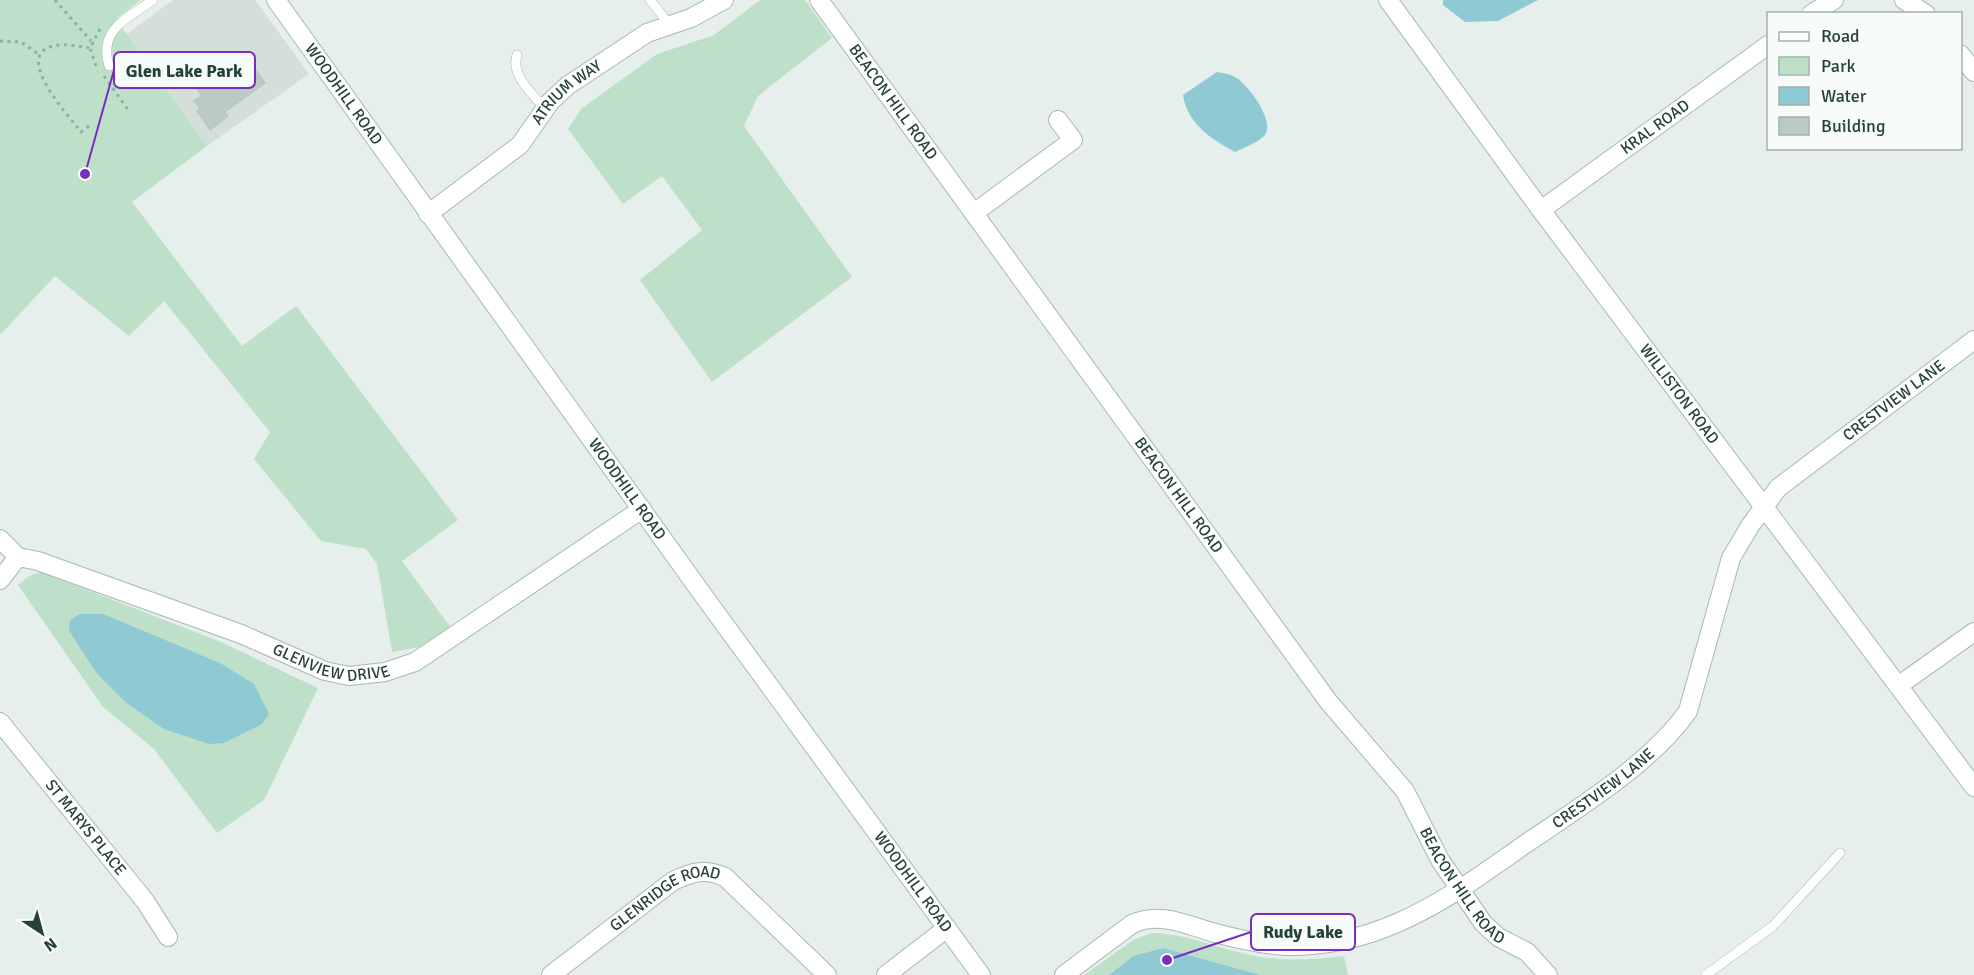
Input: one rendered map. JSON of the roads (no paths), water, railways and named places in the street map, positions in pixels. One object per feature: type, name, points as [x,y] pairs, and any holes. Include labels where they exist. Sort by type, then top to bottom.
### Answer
[{"type":"street","name":"WOODHILL ROAD","points":[[276,0],[428,214],[981,975]]},
{"type":"street","name":"ATRIUM WAY","points":[[428,214],[520,145],[546,109],[567,86],[647,33],[706,11],[724,0]]},
{"type":"street","name":"BEACON HILL ROAD","points":[[819,0],[1328,701],[1405,791],[1440,860],[1483,923],[1498,937],[1527,952],[1548,975]]},
{"type":"street","name":"WILLISTON ROAD","points":[[1389,0],[1540,210],[1974,787]]},
{"type":"street","points":[[1814,12],[1834,0]]},
{"type":"street","points":[[1904,0],[1923,12]]},
{"type":"street","name":"KRAL ROAD","points":[[1540,210],[1767,46]]},
{"type":"street","points":[[1962,56],[1974,71]]},
{"type":"street","points":[[974,213],[1072,140],[1058,120]]},
{"type":"street","name":"CRESTVIEW LANE","points":[[1064,975],[1132,924],[1145,918],[1170,919],[1249,942],[1287,946],[1325,944],[1362,936],[1398,923],[1459,889],[1582,805],[1673,732],[1688,711],[1697,686],[1731,558],[1778,488],[1974,340]]},
{"type":"street","name":"GLENVIEW DRIVE","points":[[0,539],[18,557],[65,570],[241,634],[315,667],[349,676],[385,672],[415,662],[642,509]]},
{"type":"street","points":[[0,580],[18,557]]},
{"type":"street","points":[[1898,686],[1974,632]]},
{"type":"street","name":"ST MARYS PLACE","points":[[0,722],[145,901],[168,937]]},
{"type":"street","name":"GLENRIDGE ROAD","points":[[551,975],[673,881],[692,872],[710,870],[725,877],[827,975]]},
{"type":"street","points":[[886,975],[947,928]]},
{"type":"lane","points":[[109,66],[105,43],[109,34],[153,0]]},
{"type":"lane","points":[[650,0],[670,25]]},
{"type":"lane","points":[[517,55],[515,69],[546,109]]},
{"type":"lane","points":[[1706,975],[1773,926],[1840,853]]},
{"type":"water","points":[[1443,0],[1538,0],[1498,21],[1465,22],[1443,5]]},
{"type":"water","points":[[1217,72],[1233,76],[1247,87],[1259,104],[1267,122],[1264,136],[1235,152],[1209,136],[1195,122],[1185,105],[1183,95]]},
{"type":"water","points":[[80,614],[103,614],[220,663],[254,684],[269,714],[262,724],[224,743],[209,744],[164,729],[125,702],[97,674],[69,631],[70,620]]},
{"type":"water","points":[[1163,948],[1261,975],[1109,975],[1133,956]]},
{"type":"place","name":"Glen Lake Park","points":[[85,174]]},
{"type":"place","name":"Rudy Lake","points":[[1167,960]]}]
